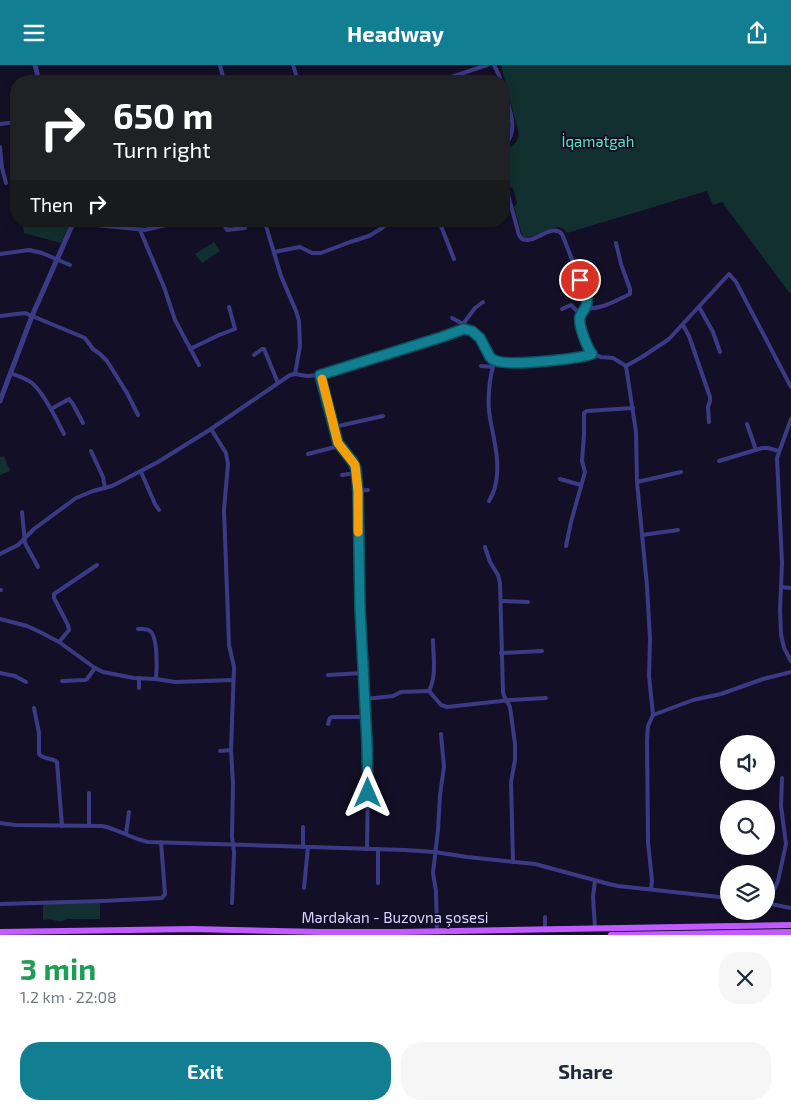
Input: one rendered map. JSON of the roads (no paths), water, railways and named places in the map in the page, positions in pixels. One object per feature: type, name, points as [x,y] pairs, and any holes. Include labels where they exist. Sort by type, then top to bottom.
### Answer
[{"type":"main road","name":"Mərdəkan - Buzovna şosesi","points":[[0,932],[173,929],[328,932],[791,925]]},
{"type":"main road","points":[[611,935],[791,932]]},
{"type":"street","points":[[457,75],[487,65]]},
{"type":"street","points":[[510,113],[513,129],[510,137]]},
{"type":"street","points":[[0,147],[6,183]]},
{"type":"street","points":[[510,202],[519,235],[522,239],[528,241],[554,230],[560,231],[562,234],[586,295],[587,303],[581,315],[581,326],[592,354]]},
{"type":"street","points":[[0,401],[32,316],[73,227]]},
{"type":"street","points":[[114,227],[140,230],[158,227]]},
{"type":"street","points":[[225,227],[227,230],[245,228]]},
{"type":"street","points":[[266,227],[281,275],[299,321],[300,345],[295,374]]},
{"type":"street","points":[[274,252],[300,247],[312,253],[321,253],[350,241],[369,236],[383,227]]},
{"type":"street","points":[[440,227],[454,259]]},
{"type":"street","points":[[140,230],[166,292],[175,320],[199,365]]},
{"type":"street","points":[[586,308],[604,305],[630,294],[616,243]]},
{"type":"street","points":[[0,254],[29,250],[36,251],[70,265]]},
{"type":"street","points":[[626,365],[663,343],[683,325],[729,274],[736,282],[791,387]]},
{"type":"street","points":[[0,554],[24,540],[34,529],[70,502],[87,493],[118,484],[140,472],[211,429],[290,375],[320,375],[442,337],[463,326],[475,308],[483,302]]},
{"type":"street","points":[[562,309],[572,305],[581,315]]},
{"type":"street","points":[[190,349],[235,329],[229,307]]},
{"type":"street","points":[[699,307],[713,332],[720,352]]},
{"type":"street","points":[[0,316],[25,313],[87,340],[91,347],[107,361],[138,415]]},
{"type":"street","points":[[452,318],[480,338],[490,357],[495,361],[578,358],[592,354],[613,358],[626,365]]},
{"type":"street","points":[[683,325],[689,336],[710,397],[708,407],[709,422]]},
{"type":"street","points":[[254,355],[264,349],[278,383]]},
{"type":"street","points":[[488,501],[496,487],[495,440],[490,419],[489,403],[495,361]]},
{"type":"street","points":[[626,365],[637,441],[637,481],[647,587],[650,649],[649,676],[653,715],[648,726],[647,740],[651,889]]},
{"type":"street","points":[[482,366],[493,367]]},
{"type":"street","points":[[10,373],[35,386],[51,409],[64,434]]},
{"type":"street","points":[[320,375],[340,446],[355,465],[358,491],[362,673],[365,699],[368,778],[366,849]]},
{"type":"street","points":[[51,409],[69,399],[83,423]]},
{"type":"street","points":[[566,545],[584,472],[582,461],[584,413],[587,411],[633,408]]},
{"type":"street","points":[[334,427],[383,416]]},
{"type":"street","points":[[791,419],[777,457],[782,563],[781,635],[784,648],[791,661]]},
{"type":"street","points":[[747,424],[756,450]]},
{"type":"street","points":[[211,429],[226,453],[228,465],[224,510],[229,645],[234,664],[231,751],[233,784],[232,837],[234,845],[232,903]]},
{"type":"street","points":[[308,454],[340,446]]},
{"type":"street","points":[[719,461],[768,448],[779,451]]},
{"type":"street","points":[[91,451],[103,477],[105,488]]},
{"type":"street","points":[[140,472],[159,510]]},
{"type":"street","points":[[637,481],[681,472]]},
{"type":"street","points":[[342,475],[356,473]]},
{"type":"street","points":[[560,479],[581,485]]},
{"type":"street","points":[[358,491],[368,490]]},
{"type":"street","points":[[22,512],[26,547],[38,567]]},
{"type":"street","points":[[642,535],[678,530]]},
{"type":"street","points":[[485,547],[490,562],[500,579],[503,692],[510,707],[515,753],[511,782],[512,862]]},
{"type":"street","points":[[59,642],[70,630],[54,598],[54,594],[97,565]]},
{"type":"street","points":[[781,587],[791,588]]},
{"type":"street","points":[[501,601],[528,602]]},
{"type":"street","points":[[0,619],[34,629],[59,642],[95,668],[107,673],[175,682],[233,680]]},
{"type":"street","points":[[138,629],[148,629],[153,635],[157,653],[156,679]]},
{"type":"street","points":[[430,691],[434,675],[433,640]]},
{"type":"street","points":[[502,653],[542,651]]},
{"type":"street","points":[[62,681],[85,680],[95,668]]},
{"type":"street","points":[[653,715],[693,700],[721,694],[763,679],[791,672]]},
{"type":"street","points":[[0,673],[15,676],[26,682]]},
{"type":"street","points":[[328,675],[362,673]]},
{"type":"street","points":[[139,678],[139,688]]},
{"type":"street","points":[[365,699],[393,696],[402,692],[430,691]]},
{"type":"street","points":[[430,691],[441,705],[447,707],[546,698]]},
{"type":"street","points":[[34,708],[39,733],[40,754],[57,762],[62,826]]},
{"type":"street","points":[[328,724],[332,717],[366,717]]},
{"type":"street","points":[[437,931],[436,891],[433,873],[444,767],[441,734]]},
{"type":"street","points":[[220,751],[231,751]]},
{"type":"street","points":[[775,887],[786,845],[780,806],[782,778]]},
{"type":"street","points":[[89,825],[90,793]]},
{"type":"street","points":[[126,834],[129,812]]},
{"type":"street","points":[[0,823],[15,825],[89,825],[112,828],[144,841],[435,852],[542,865],[618,886],[720,897]]},
{"type":"street","points":[[303,827],[306,847],[304,887]]},
{"type":"street","points":[[0,904],[162,898],[165,894],[161,842]]},
{"type":"street","points":[[378,849],[378,883]]},
{"type":"street","points":[[595,881],[593,890],[595,929]]},
{"type":"street","points":[[775,905],[791,908]]},
{"type":"street","points":[[545,917],[545,930]]},
{"type":"park label","name":"İqamətgah","points":[[598,142]]}]
